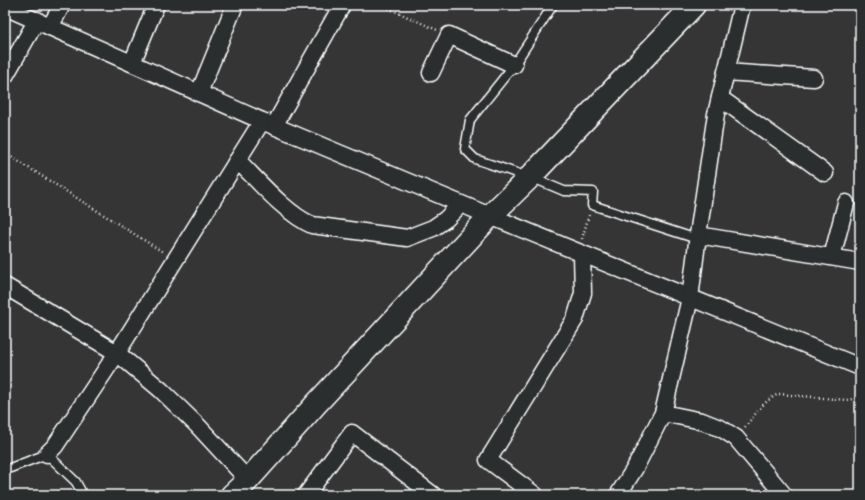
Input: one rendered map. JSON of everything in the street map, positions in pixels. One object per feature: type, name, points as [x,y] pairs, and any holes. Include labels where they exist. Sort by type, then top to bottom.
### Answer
[{"type":"street","points":[[5,76],[44,24],[62,5]]},
{"type":"street","points":[[132,63],[156,5]]},
{"type":"street","points":[[47,454],[55,446],[117,353],[236,162],[268,124],[342,5]]},
{"type":"street","points":[[232,495],[248,480],[490,216],[530,177],[694,5]]},
{"type":"street","points":[[618,495],[635,468],[663,413],[690,298],[716,114],[742,5]]},
{"type":"street","points":[[5,7],[268,124],[860,367]]},
{"type":"street","points":[[199,93],[234,7]]},
{"type":"street","points":[[431,73],[449,35],[514,65]]},
{"type":"street","points":[[726,72],[814,78]]},
{"type":"street","points":[[720,98],[825,172]]},
{"type":"street","points":[[236,162],[242,165],[282,204],[312,225],[407,238],[433,228],[446,219],[457,208],[458,203]]},
{"type":"street","points":[[832,257],[846,203]]},
{"type":"street","points":[[698,237],[860,262]]},
{"type":"street","points":[[535,495],[488,460],[575,319],[583,293],[580,253]]},
{"type":"street","points":[[5,286],[117,353],[161,390],[198,426],[248,480]]},
{"type":"street","points":[[663,413],[702,421],[722,429],[736,438],[784,495]]},
{"type":"street","points":[[306,495],[352,433],[423,492]]},
{"type":"lane","points":[[553,5],[514,65],[470,120],[465,149],[475,159],[530,177],[564,191],[594,192],[592,205],[698,237]]},
{"type":"lane","points":[[5,470],[47,454],[76,482],[83,495]]},
{"type":"path","points":[[381,5],[449,35]]},
{"type":"path","points":[[5,153],[175,260]]},
{"type":"path","points":[[580,253],[592,205]]},
{"type":"path","points":[[736,438],[763,405],[772,397],[779,394],[846,400],[860,398]]}]
